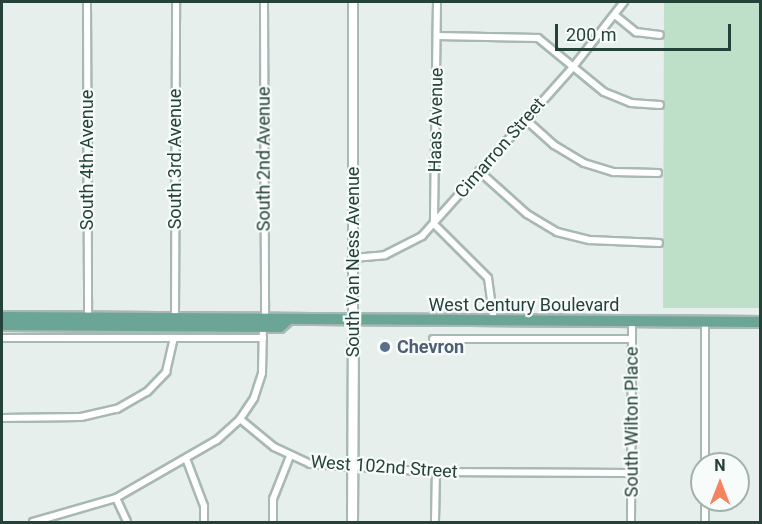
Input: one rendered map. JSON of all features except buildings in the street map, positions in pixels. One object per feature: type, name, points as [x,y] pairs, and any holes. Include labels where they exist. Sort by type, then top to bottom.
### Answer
[{"type":"main road","name":"West Century Boulevard","points":[[2,325],[264,327],[280,316],[287,321],[760,322]]},
{"type":"main road","name":"West Century Boulevard","points":[[2,317],[175,317],[264,327]]},
{"type":"main road","name":"South Van Ness Avenue","points":[[352,522],[353,321]]},
{"type":"street","name":"South 4th Avenue","points":[[87,2],[88,318]]},
{"type":"street","name":"South 3rd Avenue","points":[[175,317],[176,2]]},
{"type":"street","name":"South 2nd Avenue","points":[[240,419],[254,398],[261,373],[264,327],[264,2]]},
{"type":"street","name":"South Van Ness Avenue","points":[[353,2],[353,321]]},
{"type":"street","name":"Haas Avenue","points":[[434,224],[437,2]]},
{"type":"street","name":"Cimarron Street","points":[[353,258],[400,250],[434,224],[573,67],[616,16],[624,2]]},
{"type":"street","points":[[616,16],[636,32],[660,35]]},
{"type":"street","points":[[437,36],[528,35],[547,44],[573,67],[616,98],[660,105]]},
{"type":"street","points":[[525,119],[562,151],[592,166],[614,172],[658,173]]},
{"type":"street","points":[[479,171],[527,214],[558,232],[590,240],[659,243]]},
{"type":"street","points":[[434,224],[488,278],[494,322]]},
{"type":"street","name":"South Wilton Place","points":[[631,522],[632,322]]},
{"type":"street","points":[[705,322],[705,452]]},
{"type":"street","name":"West Century Boulevard","points":[[2,338],[174,338],[264,327]]},
{"type":"street","points":[[2,418],[81,417],[117,409],[147,392],[166,372],[174,338]]},
{"type":"street","name":"West Century Boulevard","points":[[433,339],[632,339]]},
{"type":"street","points":[[33,522],[59,520],[116,498],[187,461],[240,419]]},
{"type":"street","name":"West 102nd Street","points":[[240,419],[290,456],[310,464],[436,472],[632,473]]},
{"type":"street","points":[[273,522],[273,499],[290,456]]},
{"type":"street","points":[[187,461],[204,506],[204,522]]},
{"type":"street","points":[[435,522],[436,472]]},
{"type":"street","points":[[116,498],[127,522]]},
{"type":"green space","points":[[664,2],[760,2],[760,308],[663,308]]},
{"type":"place","name":"Chevron","points":[[385,347]]}]
